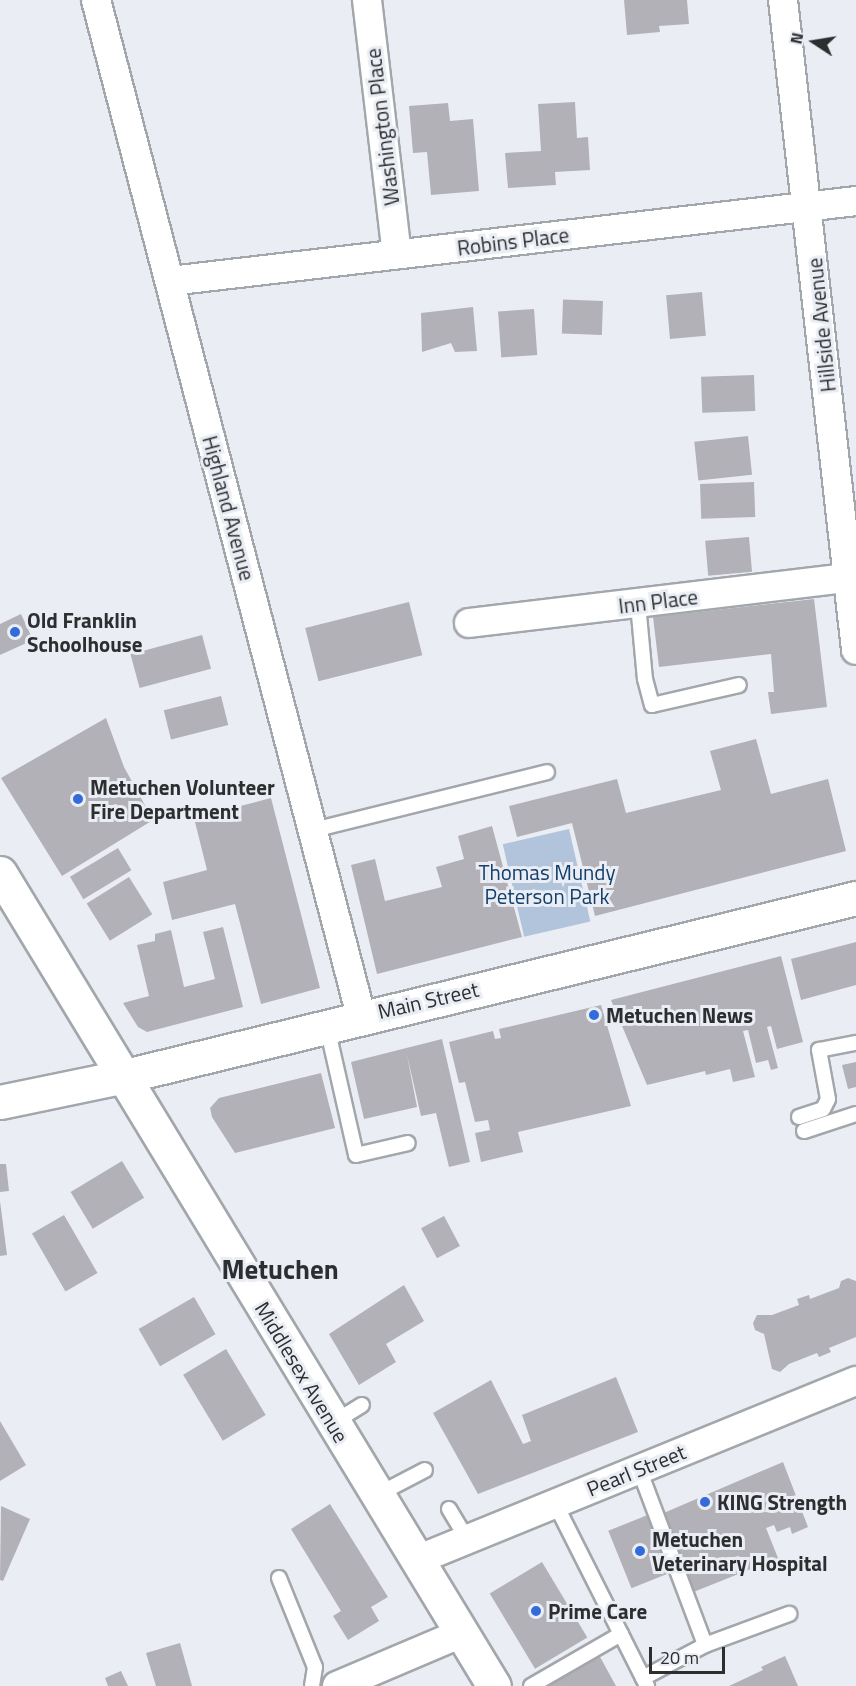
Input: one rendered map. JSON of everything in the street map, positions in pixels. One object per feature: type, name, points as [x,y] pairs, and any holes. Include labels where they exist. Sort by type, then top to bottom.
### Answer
[{"type":"main road","name":"Middlesex Avenue","points":[[0,873],[121,1077],[495,1686]]},
{"type":"main road","name":"Main Street","points":[[0,1102],[121,1077],[362,1016],[856,898]]},
{"type":"street","name":"Highland Avenue","points":[[96,0],[362,1016]]},
{"type":"street","name":"Washington Place","points":[[367,0],[397,254]]},
{"type":"street","name":"Hillside Avenue","points":[[783,0],[852,578],[856,650]]},
{"type":"street","name":"Robins Place","points":[[170,281],[856,201]]},
{"type":"street","name":"Inn Place","points":[[469,623],[852,578]]},
{"type":"street","name":"Pearl Street","points":[[417,1560],[856,1381]]},
{"type":"street","points":[[337,1686],[462,1633]]},
{"type":"lane","points":[[638,603],[645,679],[652,705],[739,685]]},
{"type":"lane","points":[[313,830],[547,772]]},
{"type":"lane","points":[[326,1025],[356,1155],[408,1143]]},
{"type":"lane","points":[[856,1043],[819,1050],[828,1099],[823,1109],[801,1124],[856,1114]]},
{"type":"lane","points":[[333,1423],[362,1405]]},
{"type":"lane","points":[[639,1469],[705,1645]]},
{"type":"lane","points":[[378,1495],[425,1470]]},
{"type":"lane","points":[[555,1503],[645,1682],[705,1645],[789,1614]]},
{"type":"lane","points":[[449,1509],[467,1539]]},
{"type":"lane","points":[[279,1578],[315,1667],[312,1686]]},
{"type":"lane","points":[[531,1686],[621,1634]]},
{"type":"green space","name":"Thomas Mundy Peterson Park","points":[[569,829],[590,922],[524,937],[503,844]]},
{"type":"building","points":[[624,0],[687,0],[689,24],[659,26],[660,32],[627,35]]},
{"type":"building","points":[[575,102],[577,138],[588,137],[590,170],[555,172],[556,185],[508,188],[505,153],[541,151],[538,104]]},
{"type":"building","points":[[448,103],[450,121],[473,119],[479,191],[431,195],[427,152],[413,153],[409,106]]},
{"type":"building","points":[[702,292],[706,336],[670,339],[666,295]]},
{"type":"building","points":[[563,300],[603,301],[602,335],[562,334]]},
{"type":"building","points":[[473,307],[477,351],[455,352],[451,343],[422,352],[421,313]]},
{"type":"building","points":[[534,309],[537,355],[501,357],[498,312]]},
{"type":"building","points":[[754,375],[755,411],[702,413],[701,377]]},
{"type":"building","points":[[748,436],[752,475],[698,480],[694,442]]},
{"type":"building","points":[[754,482],[755,517],[701,519],[700,484]]},
{"type":"building","points":[[749,537],[752,572],[708,576],[705,541]]},
{"type":"building","points":[[814,599],[827,707],[771,714],[768,692],[774,692],[771,654],[659,667],[653,617]]},
{"type":"building","points":[[409,602],[422,655],[318,681],[305,628]]},
{"type":"building","name":"Old Franklin Schoolhouse","points":[[21,614],[33,640],[0,655],[0,624]]},
{"type":"building","points":[[202,635],[211,669],[140,688],[131,654]]},
{"type":"building","points":[[221,696],[228,725],[171,739],[164,710]]},
{"type":"building","name":"Metuchen Volunteer Fire Department","points":[[106,718],[124,767],[153,820],[62,876],[1,778]]},
{"type":"building","points":[[756,739],[771,794],[828,779],[846,851],[595,916],[572,823],[517,837],[509,806],[617,779],[626,813],[721,790],[710,751]]},
{"type":"building","points":[[271,798],[320,988],[261,1004],[235,904],[172,920],[163,882],[207,870],[194,818]]},
{"type":"building","points":[[492,826],[522,937],[377,974],[351,865],[375,859],[385,901],[442,887],[436,867],[464,859],[458,836]]},
{"type":"building","points":[[118,848],[131,870],[83,899],[70,877]]},
{"type":"building","points":[[129,877],[152,914],[110,941],[87,903]]},
{"type":"building","points":[[223,927],[243,1007],[147,1032],[138,1027],[123,1003],[149,996],[137,945],[155,941],[155,934],[171,930],[184,987],[215,979],[203,932]]},
{"type":"building","points":[[856,942],[856,985],[801,1000],[791,959]]},
{"type":"building","points":[[781,956],[803,1042],[777,1049],[771,1026],[767,1027],[778,1068],[771,1070],[768,1060],[756,1063],[748,1030],[743,1031],[755,1077],[733,1082],[730,1069],[706,1075],[705,1071],[647,1085],[611,1000]]},
{"type":"building","points":[[601,1005],[631,1106],[518,1132],[523,1152],[481,1162],[475,1133],[490,1130],[488,1120],[475,1122],[465,1082],[459,1083],[449,1042],[493,1031],[495,1039],[501,1038],[499,1029]]},
{"type":"building","points":[[442,1039],[470,1162],[449,1167],[436,1113],[421,1116],[407,1055],[417,1107],[364,1119],[351,1062]]},
{"type":"building","points":[[856,1062],[856,1087],[848,1089],[842,1065]]},
{"type":"building","points":[[321,1073],[335,1128],[235,1153],[212,1117],[210,1108],[219,1098]]},
{"type":"building","points":[[122,1161],[144,1198],[93,1229],[71,1192]]},
{"type":"building","points":[[0,1164],[6,1164],[9,1191],[0,1192]]},
{"type":"building","points":[[0,1201],[7,1255],[0,1256]]},
{"type":"building","points":[[64,1215],[98,1273],[65,1292],[32,1234]]},
{"type":"building","points":[[444,1216],[460,1246],[437,1258],[421,1228]]},
{"type":"building","points":[[848,1278],[856,1281],[856,1337],[829,1348],[831,1352],[819,1357],[817,1353],[789,1364],[780,1372],[772,1369],[764,1334],[755,1330],[753,1323],[757,1315],[772,1315],[799,1305],[797,1299],[809,1295],[810,1299],[839,1288],[841,1281]]},
{"type":"building","points":[[404,1285],[424,1321],[386,1344],[396,1362],[359,1385],[329,1334]]},
{"type":"building","points":[[194,1297],[216,1334],[160,1366],[139,1329]]},
{"type":"building","points":[[226,1349],[266,1415],[223,1441],[183,1375]]},
{"type":"building","points":[[616,1377],[638,1432],[478,1494],[433,1413],[491,1380],[523,1444],[531,1441],[522,1415]]},
{"type":"building","points":[[0,1421],[26,1465],[0,1481]]},
{"type":"building","points":[[783,1462],[808,1527],[792,1534],[790,1527],[777,1532],[774,1525],[766,1528],[778,1558],[691,1593],[659,1515]]},
{"type":"building","points":[[330,1504],[388,1597],[371,1607],[379,1621],[348,1640],[333,1616],[341,1611],[291,1529]]},
{"type":"building","points":[[1,1506],[30,1519],[3,1581],[0,1580]]},
{"type":"building","name":"Metuchen Veterinary Hospital","points":[[650,1514],[673,1571],[632,1588],[608,1531]]},
{"type":"building","name":"Prime Care","points":[[542,1562],[587,1637],[535,1669],[490,1593]]},
{"type":"building","points":[[180,1643],[192,1686],[156,1686],[146,1653]]},
{"type":"building","points":[[599,1655],[616,1686],[544,1686]]},
{"type":"building","points":[[785,1656],[798,1686],[729,1686],[763,1670],[761,1667]]},
{"type":"building","points":[[121,1671],[128,1686],[108,1686],[105,1678]]},
{"type":"place","name":"Old Franklin Schoolhouse","points":[[15,632]]},
{"type":"place","name":"Metuchen Volunteer Fire Department","points":[[78,799]]},
{"type":"place","name":"Metuchen News","points":[[594,1015]]},
{"type":"place","name":"KING Strength","points":[[705,1502]]},
{"type":"place","name":"Metuchen Veterinary Hospital","points":[[640,1551]]},
{"type":"place","name":"Prime Care","points":[[536,1611]]},
{"type":"district","name":"Metuchen","points":[[280,1269]]}]
